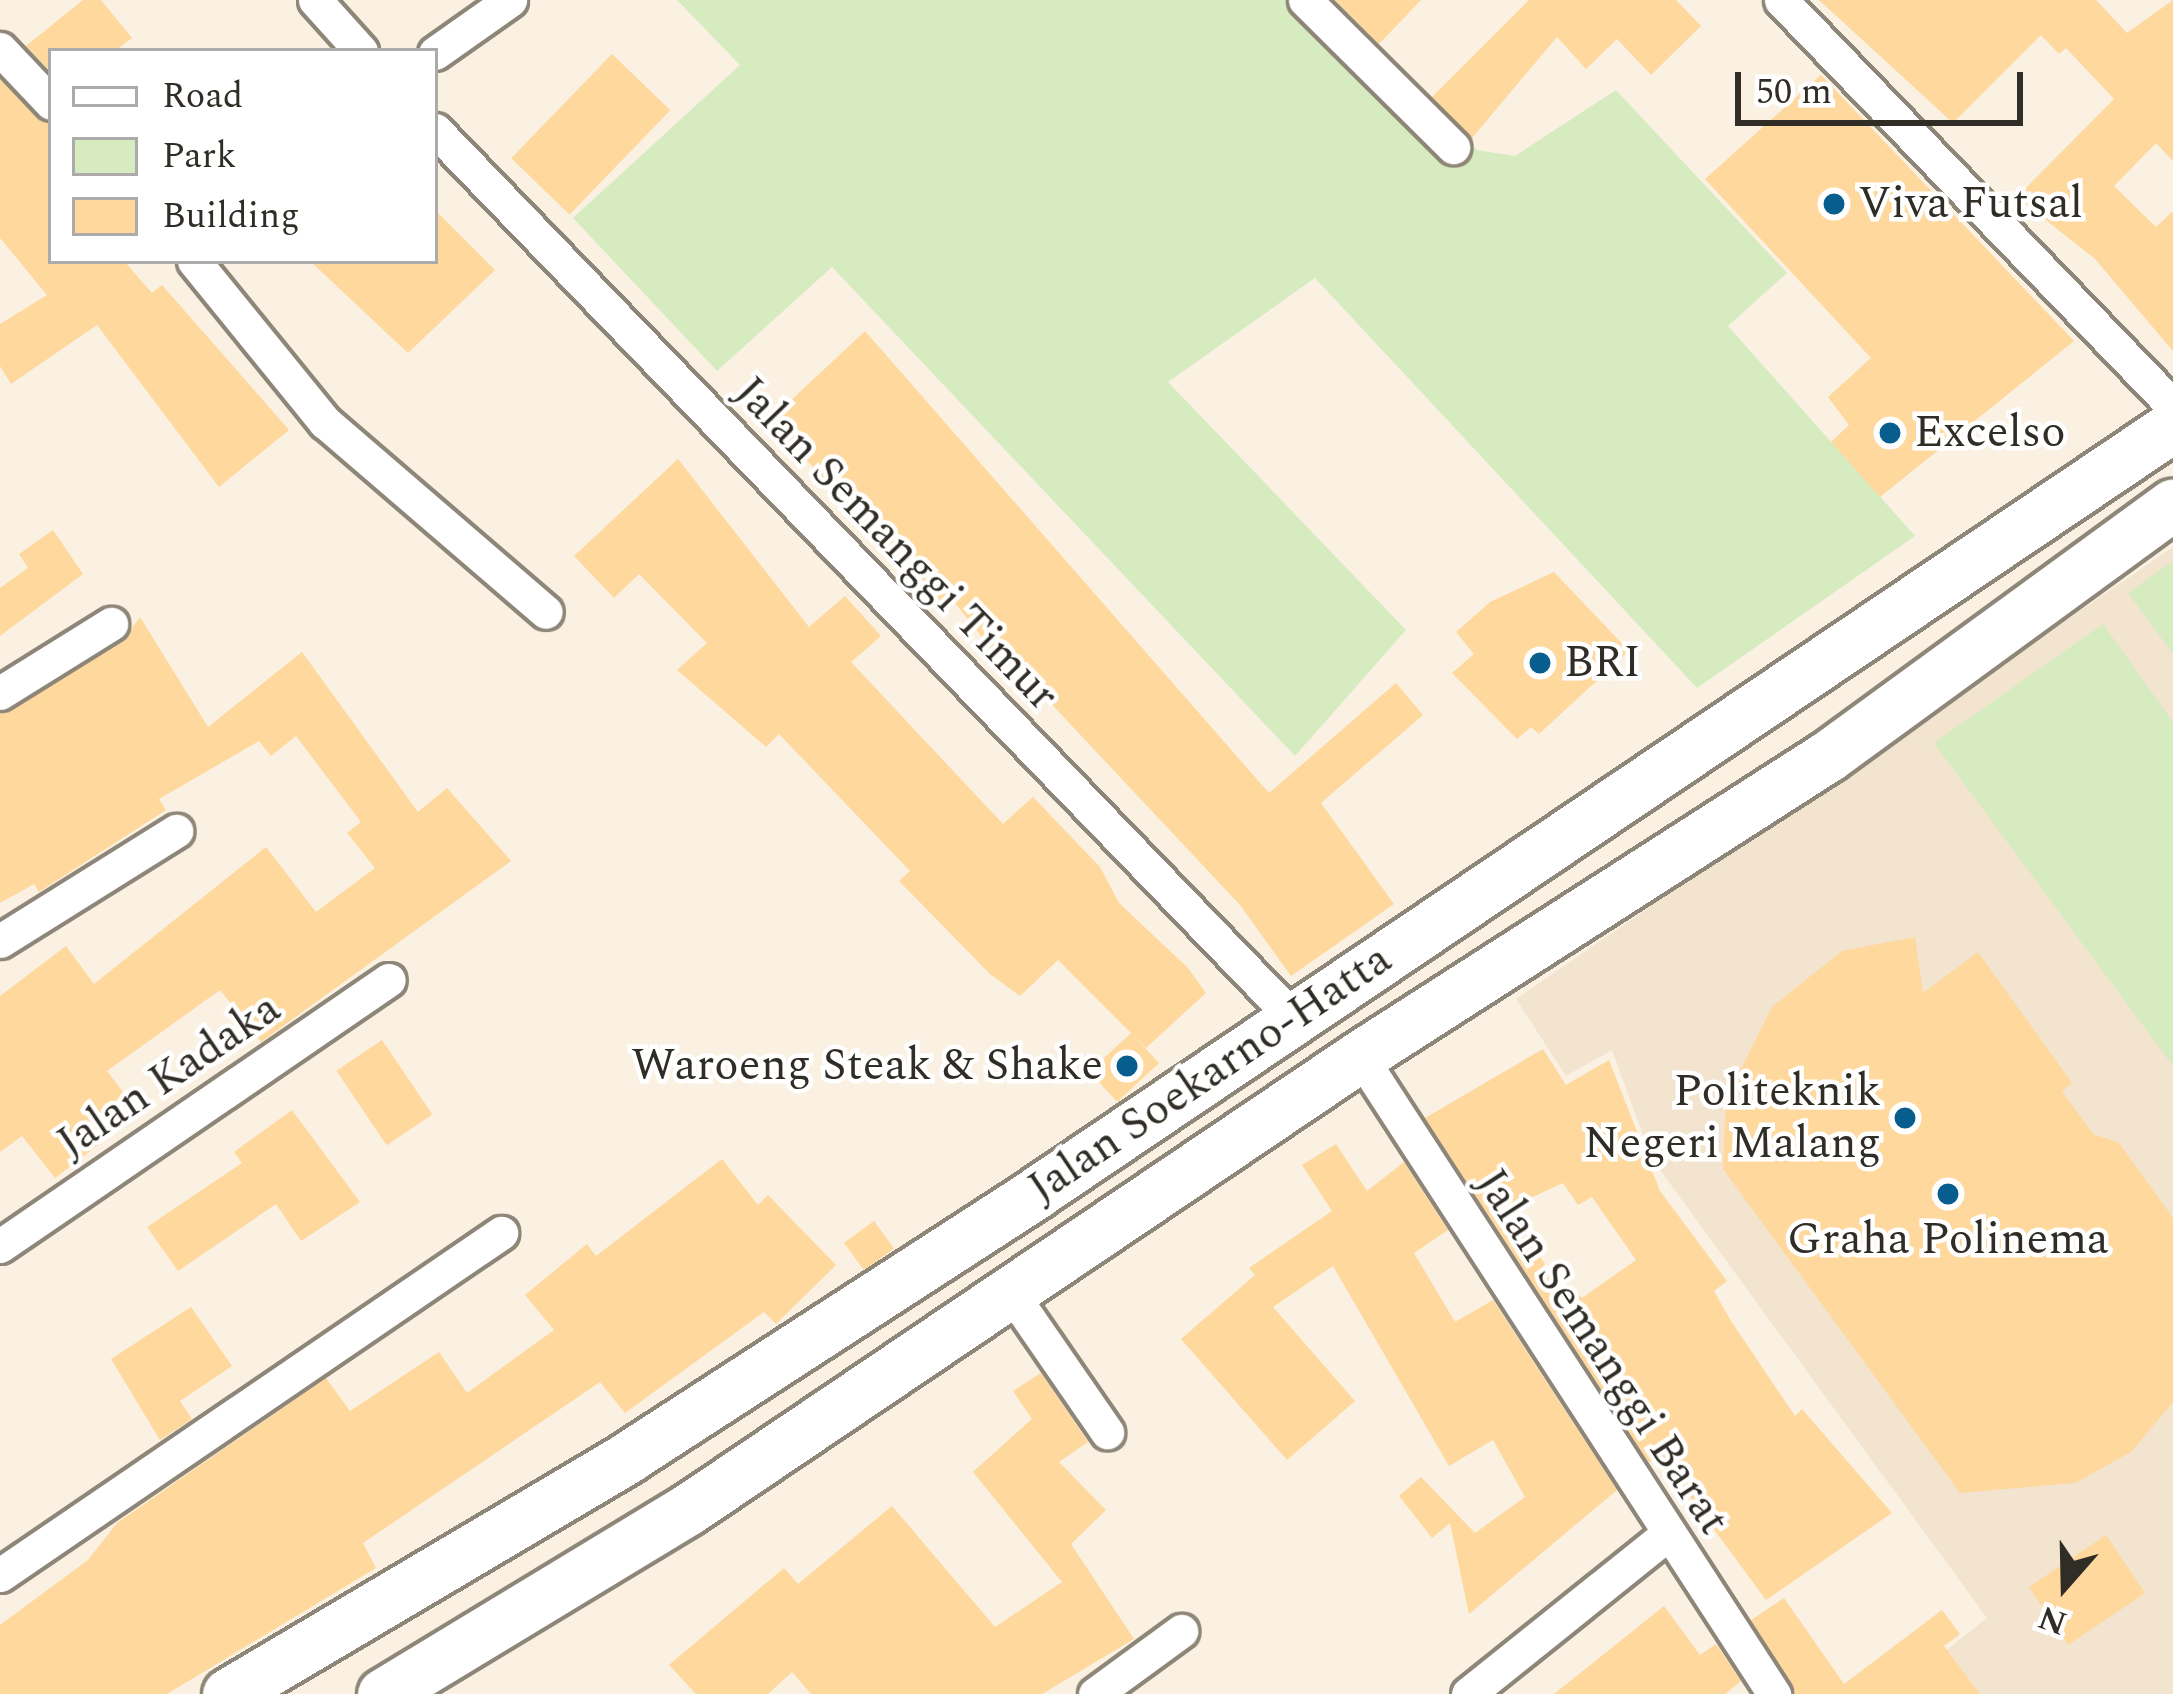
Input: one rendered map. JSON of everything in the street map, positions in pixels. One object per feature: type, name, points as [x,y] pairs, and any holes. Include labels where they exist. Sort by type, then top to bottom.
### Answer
[{"type":"main road","name":"Jalan Soekarno-Hatta","points":[[228,1694],[628,1457],[1037,1192],[2173,426]]},
{"type":"main road","name":"Jalan Soekarno-Hatta","points":[[382,1694],[687,1510],[1360,1056],[1814,764],[2173,504]]},
{"type":"main road","points":[[1769,700],[1814,764]]},
{"type":"main road","points":[[1037,1192],[1080,1243]]},
{"type":"street","points":[[315,0],[358,48]]},
{"type":"street","points":[[438,50],[510,0]]},
{"type":"street","points":[[1305,0],[1453,147]]},
{"type":"street","points":[[1781,0],[2173,406]]},
{"type":"street","points":[[0,49],[48,100]]},
{"type":"street","name":"Jalan Semanggi Timur","points":[[438,133],[1294,1019]]},
{"type":"street","points":[[196,264],[325,422],[546,612]]},
{"type":"street","points":[[0,693],[111,624]]},
{"type":"street","points":[[0,941],[176,831]]},
{"type":"street","name":"Jalan Kadaka","points":[[0,1246],[389,980]]},
{"type":"street","name":"Jalan Semanggi Barat","points":[[1360,1056],[1774,1694]]},
{"type":"street","points":[[0,1575],[501,1234]]},
{"type":"street","points":[[1009,1290],[1107,1432]]},
{"type":"street","points":[[1468,1694],[1668,1534]]},
{"type":"street","points":[[1095,1694],[1181,1631]]},
{"type":"shaded area","name":"Politeknik Negeri Malang","points":[[2173,547],[2173,1694],[1891,1694],[1987,1618],[1652,1159],[1612,1050],[1566,1076],[1516,999]]},
{"type":"green space","points":[[677,0],[1330,0],[1477,150],[1515,156],[1616,90],[1787,273],[1728,326],[1915,536],[1697,688],[1315,278],[1168,382],[1406,630],[1295,756],[832,267],[717,371],[573,218],[740,65]]},
{"type":"green space","points":[[2173,561],[2173,654],[2128,593]]},
{"type":"green space","points":[[2103,624],[2173,722],[2173,1066],[1934,743]]},
{"type":"building","points":[[83,0],[101,0],[132,38],[119,48],[48,48],[48,69],[26,46]]},
{"type":"building","points":[[1335,0],[1421,0],[1379,44]]},
{"type":"building","points":[[1529,0],[1676,0],[1701,26],[1651,75],[1617,39],[1586,69],[1557,37],[1472,138],[1432,97]]},
{"type":"building","points":[[1819,0],[2096,0],[2127,33],[2173,0],[2173,161],[2156,143],[2114,186],[2156,227],[2173,211],[2173,351],[2095,259],[2017,197],[2114,99],[2066,48],[2059,54],[2041,35],[1953,123]]},
{"type":"building","points":[[612,54],[670,110],[570,215],[511,158]]},
{"type":"building","points":[[1821,75],[2074,341],[1880,497],[1831,442],[1849,425],[1828,397],[1871,358],[1705,179]]},
{"type":"building","points":[[0,80],[48,120],[48,264],[127,264],[152,293],[162,285],[289,430],[219,487],[97,325],[11,384],[0,366],[0,324],[47,295],[0,238]]},
{"type":"building","points":[[438,213],[495,270],[408,353],[313,264],[438,264]]},
{"type":"building","points":[[865,331],[1269,793],[1396,683],[1423,715],[1321,803],[1394,904],[1291,976],[1240,905],[1028,679],[1020,685],[955,603],[945,611],[906,556],[900,562],[770,420]]},
{"type":"building","points":[[678,459],[809,627],[845,596],[881,636],[851,662],[1003,824],[1033,797],[1100,867],[1119,903],[1188,968],[1206,993],[1146,1048],[1058,960],[1020,996],[990,974],[899,881],[910,871],[779,734],[766,747],[677,670],[707,643],[639,574],[614,598],[574,556]]},
{"type":"building","points":[[53,530],[83,574],[0,636],[0,588],[28,568],[19,554]]},
{"type":"building","name":"BRI","points":[[1554,572],[1629,651],[1539,734],[1531,727],[1517,739],[1452,673],[1474,654],[1456,632],[1490,602]]},
{"type":"building","points":[[140,617],[208,727],[302,652],[418,812],[447,788],[511,861],[261,1042],[220,990],[107,1071],[126,1096],[92,1121],[106,1139],[55,1178],[22,1136],[0,1152],[0,996],[66,946],[94,984],[266,847],[316,912],[375,868],[347,833],[361,822],[296,736],[271,756],[259,741],[159,799],[166,810],[39,892],[34,884],[0,903],[0,714],[122,642]]},
{"type":"building","name":"Graha Polinema","points":[[1915,937],[1923,993],[1978,952],[2072,1083],[2062,1091],[2093,1134],[2119,1143],[2173,1218],[2173,1402],[2131,1452],[2075,1483],[1960,1493],[1723,1169],[1726,1099],[1772,1007],[1842,951]]},
{"type":"building","points":[[1131,1033],[1159,1063],[1117,1102],[1089,1072]]},
{"type":"building","points":[[382,1040],[432,1115],[387,1145],[336,1071]]},
{"type":"building","points":[[1543,1049],[1566,1085],[1609,1060],[1660,1191],[1727,1281],[1714,1291],[1731,1321],[1795,1416],[1802,1409],[1892,1513],[1766,1600],[1659,1455],[1649,1463],[1425,1118]],"holes":[[[1563,1183],[1578,1205],[1592,1197],[1636,1260],[1582,1298],[1569,1285],[1561,1292],[1511,1207]]]},
{"type":"building","points":[[292,1110],[360,1202],[301,1241],[276,1204],[178,1271],[147,1227],[242,1163],[234,1152]]},
{"type":"building","points":[[1336,1144],[1367,1191],[1404,1162],[1448,1230],[1414,1253],[1455,1322],[1493,1300],[1617,1490],[1469,1614],[1450,1523],[1432,1538],[1399,1496],[1421,1477],[1475,1533],[1525,1497],[1493,1440],[1449,1466],[1333,1266],[1273,1307],[1355,1401],[1287,1460],[1181,1339],[1255,1275],[1249,1268],[1332,1211],[1302,1165]]},
{"type":"building","points":[[722,1159],[758,1205],[768,1195],[836,1265],[776,1324],[764,1312],[625,1413],[600,1382],[363,1543],[376,1568],[167,1694],[0,1694],[0,1625],[88,1560],[117,1523],[326,1378],[350,1411],[439,1352],[467,1393],[554,1330],[525,1295],[587,1244],[596,1256]]},
{"type":"building","points":[[874,1221],[894,1249],[864,1270],[844,1243]]},
{"type":"building","points":[[191,1307],[232,1366],[180,1401],[192,1419],[160,1440],[111,1359]]},
{"type":"building","points":[[1041,1373],[1088,1442],[1059,1462],[1106,1510],[1071,1544],[1134,1639],[1042,1694],[811,1694],[792,1672],[768,1694],[696,1694],[669,1665],[784,1568],[798,1584],[892,1506],[995,1627],[1062,1582],[973,1472],[1032,1419],[1013,1391]]},
{"type":"building","points":[[2106,1535],[2145,1593],[2068,1645],[2029,1587]]},
{"type":"building","points":[[1784,1598],[1844,1684],[1942,1610],[1960,1634],[1944,1646],[1980,1694],[1795,1694],[1751,1620]]},
{"type":"building","points":[[1664,1606],[1700,1655],[1716,1644],[1741,1681],[1725,1694],[1554,1694]]},
{"type":"place","name":"Viva Futsal","points":[[1834,204]]},
{"type":"place","name":"Excelso","points":[[1890,433]]},
{"type":"place","name":"BRI","points":[[1540,663]]},
{"type":"place","name":"Waroeng Steak & Shake","points":[[1127,1066]]},
{"type":"place","name":"Politeknik Negeri Malang","points":[[1905,1118]]},
{"type":"place","name":"Graha Polinema","points":[[1948,1194]]}]
